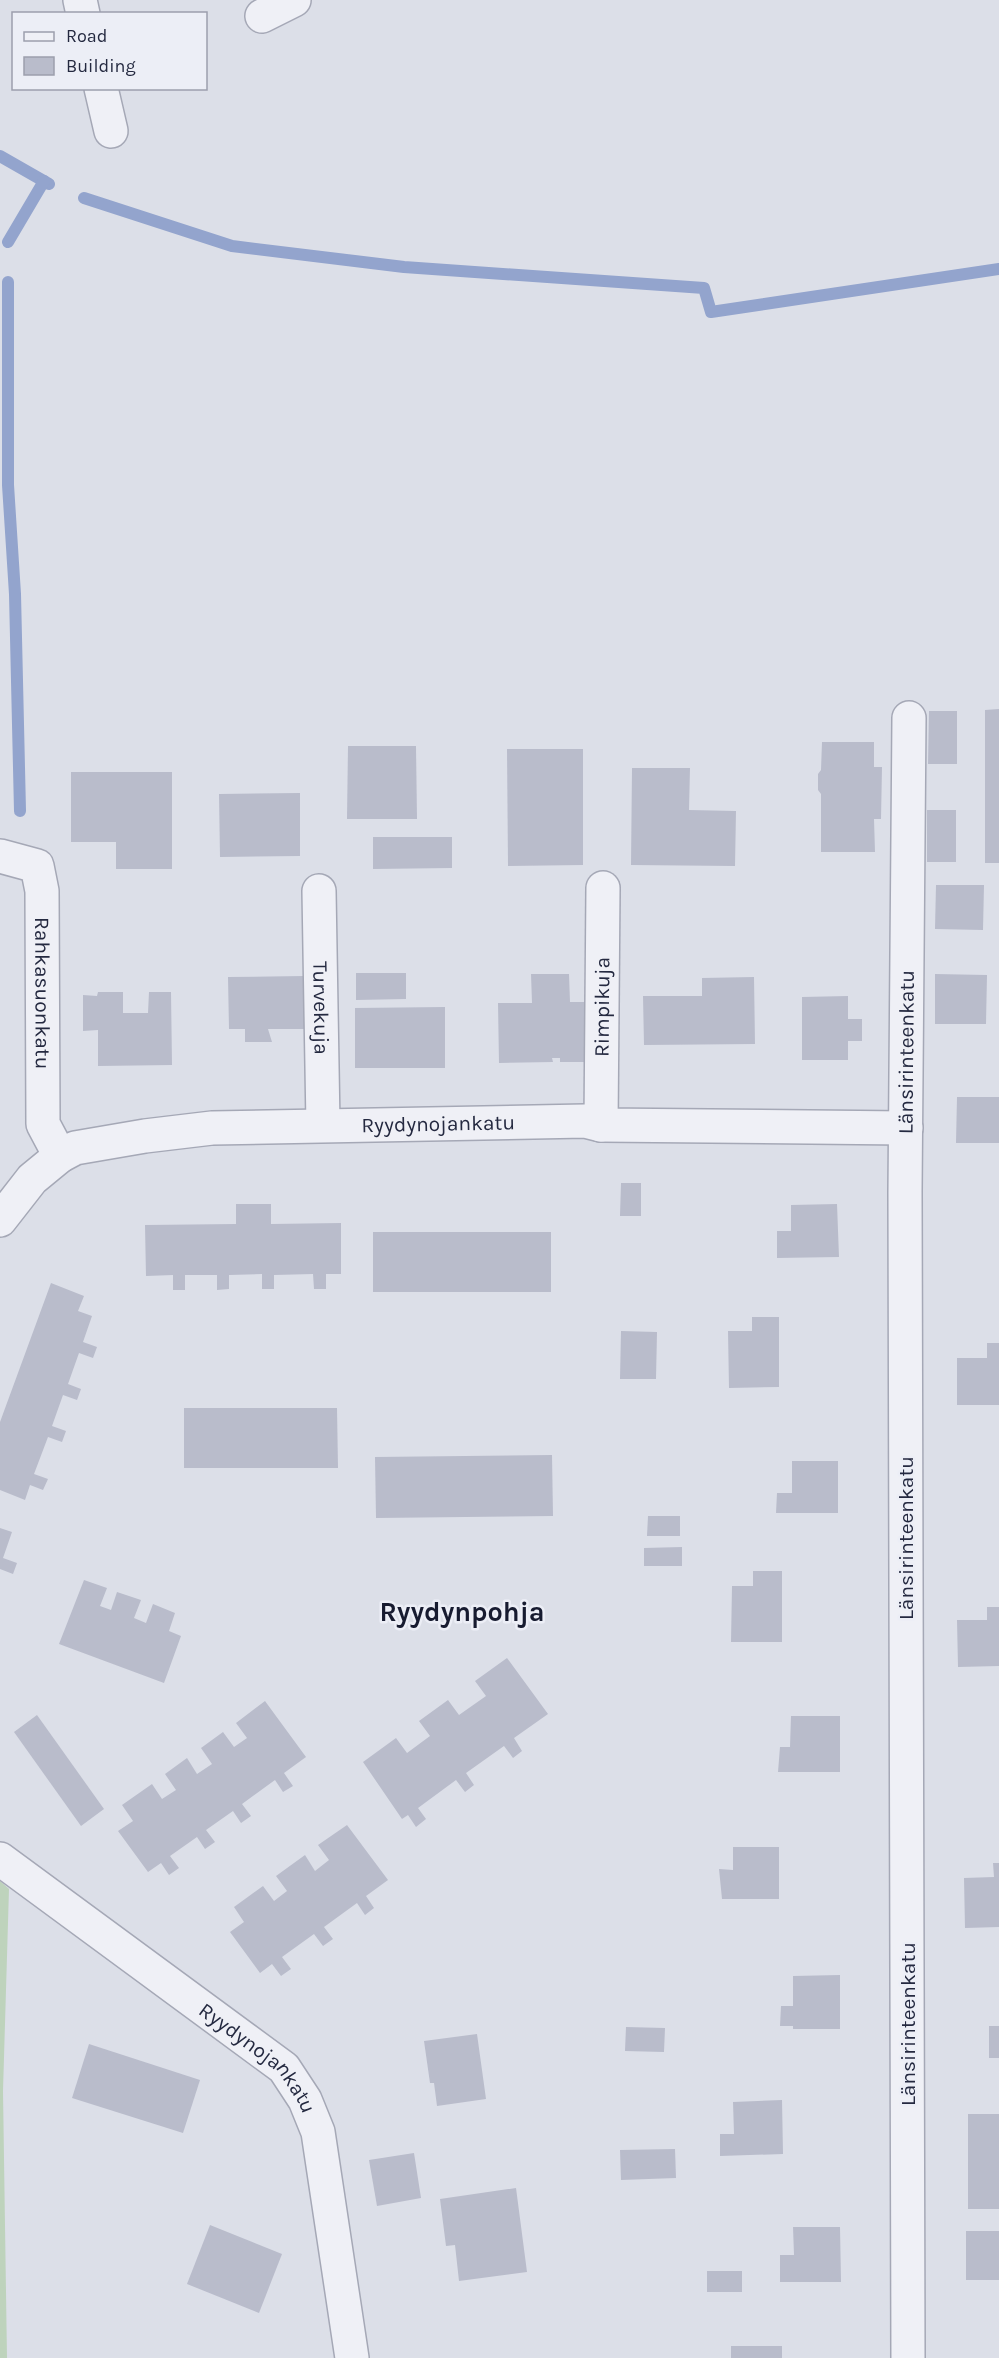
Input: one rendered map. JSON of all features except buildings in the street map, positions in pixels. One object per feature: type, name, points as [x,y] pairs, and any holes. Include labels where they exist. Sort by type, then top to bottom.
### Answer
[{"type":"street","points":[[261,16],[294,0]]},
{"type":"street","points":[[101,90],[111,131]]},
{"type":"street","name":"Länsirinteenkatu","points":[[908,2358],[906,1128],[909,718]]},
{"type":"street","name":"Rahkasuonkatu","points":[[0,856],[37,866],[42,891],[44,1124],[60,1156]]},
{"type":"street","name":"Rimpikuja","points":[[601,1125],[603,888]]},
{"type":"street","name":"Turvekuja","points":[[319,891],[323,1125]]},
{"type":"street","name":"Ryydynojankatu","points":[[0,1220],[32,1179],[60,1156],[75,1148],[212,1128],[585,1120],[601,1125],[906,1128]]},
{"type":"street","name":"Ryydynojankatu","points":[[0,1859],[284,2068],[305,2100],[318,2132],[352,2358]]},
{"type":"green space","points":[[0,1881],[9,1889],[3,2091],[7,2358],[0,2358]]},
{"type":"waterway","points":[[0,156],[49,184]]},
{"type":"waterway","points":[[8,242],[44,181]]},
{"type":"waterway","points":[[84,198],[232,246],[404,267],[704,288],[711,312],[999,269]]},
{"type":"waterway","points":[[8,282],[8,485],[15,594],[20,811]]},
{"type":"district","name":"Ryydynpohja","points":[[462,1612]]}]
